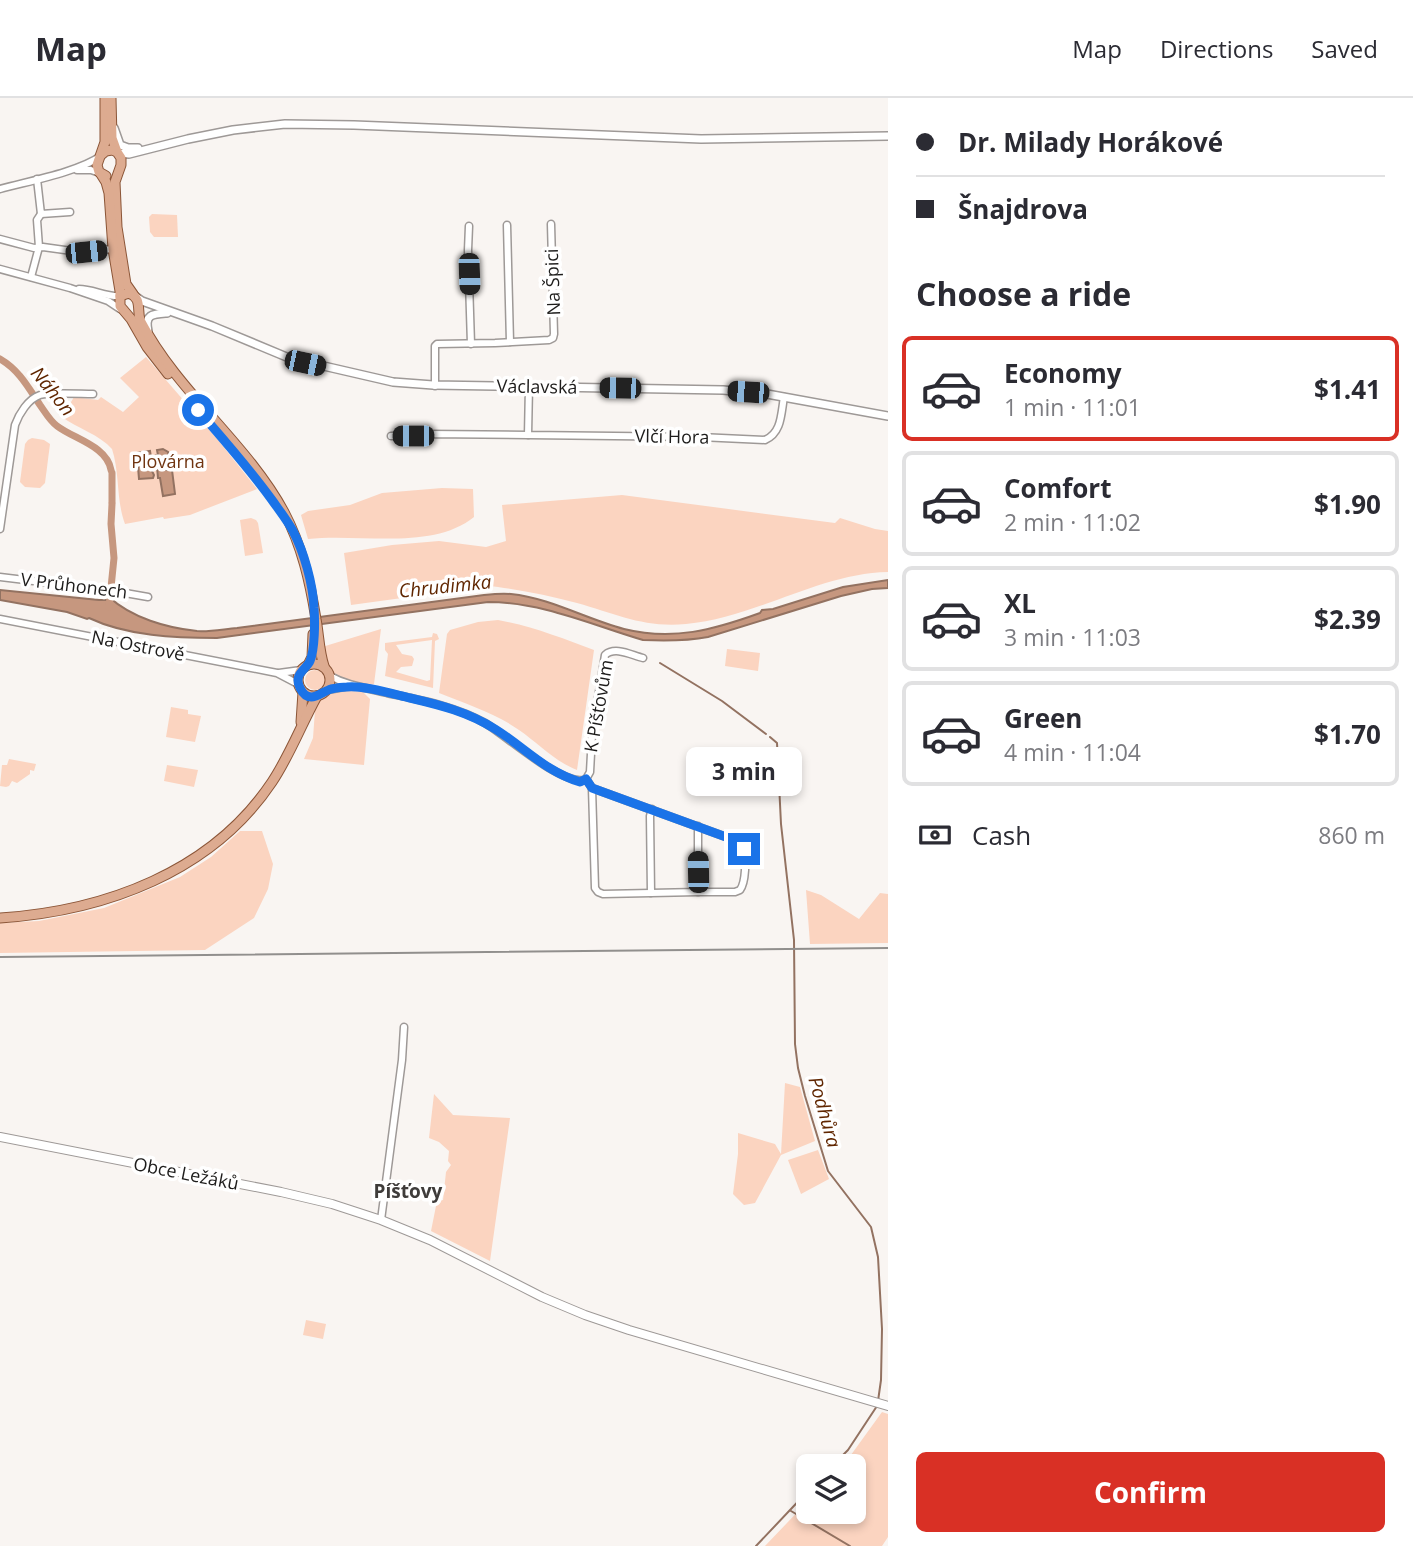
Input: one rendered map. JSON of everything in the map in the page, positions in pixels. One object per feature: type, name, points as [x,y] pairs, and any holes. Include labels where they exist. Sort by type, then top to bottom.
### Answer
[{"type":"main road","points":[[105,98],[104,148],[97,165],[108,189],[119,302],[123,312],[131,319],[157,361],[239,457],[292,529]]},
{"type":"main road","points":[[111,98],[112,138],[121,159],[114,186],[118,236],[126,284],[138,303],[140,320],[171,370],[261,478],[292,529],[304,561],[314,607],[316,638],[324,666],[330,676],[330,685],[325,693],[307,695],[301,688]]},
{"type":"main road","points":[[101,155],[108,150],[118,152]]},
{"type":"main road","points":[[101,174],[111,176],[119,169]]},
{"type":"main road","points":[[120,296],[126,293],[133,295]]},
{"type":"main road","points":[[123,312],[130,315],[138,311]]},
{"type":"main road","points":[[300,728],[303,708],[299,674],[312,657],[316,638]]},
{"type":"main road","points":[[305,667],[319,664],[324,666]]},
{"type":"main road","points":[[0,918],[62,911],[102,901],[150,883],[197,858],[228,834],[260,798],[285,761],[317,696]]},
{"type":"main road","name":"Obce Ležáků","points":[[0,1136],[305,1198],[370,1216],[430,1240],[542,1297],[585,1315],[887,1406]]},
{"type":"street","points":[[111,118],[117,139],[123,146],[135,149],[160,146]]},
{"type":"street","points":[[118,152],[129,154],[178,141],[252,127],[295,124],[690,139],[888,136]]},
{"type":"street","points":[[119,169],[129,158],[178,141]]},
{"type":"street","points":[[0,189],[65,171],[91,162],[101,155]]},
{"type":"street","points":[[65,171],[86,169],[101,174]]},
{"type":"street","points":[[31,277],[39,247],[37,220],[41,214],[37,179]]},
{"type":"street","points":[[41,214],[70,212]]},
{"type":"street","name":"Na Špici","points":[[510,342],[552,339],[554,334],[551,224]]},
{"type":"street","points":[[435,386],[436,344],[510,342],[507,225]]},
{"type":"street","points":[[469,226],[471,344]]},
{"type":"street","points":[[0,239],[34,248],[82,252],[113,250]]},
{"type":"street","points":[[0,269],[70,288],[111,303],[123,312]]},
{"type":"street","points":[[70,288],[120,296]]},
{"type":"street","name":"Václavská","points":[[133,295],[280,356],[393,382],[435,386],[723,390],[784,397],[888,416]]},
{"type":"street","name":"Václavská","points":[[138,311],[150,309],[172,313]]},
{"type":"street","points":[[149,336],[147,325],[150,317],[172,313]]},
{"type":"street","points":[[528,435],[529,386]]},
{"type":"street","points":[[0,529],[3,493],[19,416],[29,402],[40,395],[93,394]]},
{"type":"street","name":"Vlčí Hora","points":[[391,436],[528,435],[765,440],[772,437],[777,430],[784,397]]},
{"type":"street","name":"V Průhonech","points":[[0,577],[148,597]]},
{"type":"street","name":"Na Ostrově","points":[[0,620],[277,673],[301,688]]},
{"type":"street","name":"K Píšťovům","points":[[586,779],[590,772],[592,735],[605,655],[609,651],[615,651],[643,658]]},
{"type":"street","name":"Na Ostrově","points":[[277,673],[305,667]]},
{"type":"street","points":[[330,676],[351,686],[458,711],[497,730],[551,769],[578,781],[586,779],[592,788],[595,888],[598,892],[740,890],[744,881],[742,844],[592,788]]},
{"type":"street","points":[[328,690],[351,686]]},
{"type":"street","points":[[651,893],[652,810]]},
{"type":"street","points":[[698,826],[698,892]]},
{"type":"street","points":[[381,1220],[404,1027]]},
{"type":"green space","points":[[152,214],[177,215],[178,237],[154,237],[150,232],[149,217]]},
{"type":"green space","name":"Plovárna","points":[[146,357],[257,489],[190,515],[125,524],[112,449],[62,417],[74,397],[98,400],[101,397],[123,412],[139,397],[120,378]]},
{"type":"green space","points":[[32,438],[50,444],[45,483],[40,488],[25,487],[20,482],[25,444]]},
{"type":"green space","points":[[442,488],[473,489],[474,517],[438,534],[394,538],[308,539],[301,515],[308,511],[350,505],[382,493]]},
{"type":"green space","points":[[622,495],[835,523],[840,518],[888,531],[888,572],[837,580],[712,620],[671,625],[643,622],[557,598],[490,586],[351,605],[344,553],[439,541],[486,547],[506,541],[502,505]]},
{"type":"green space","points":[[251,518],[258,523],[263,553],[245,556],[240,520]]},
{"type":"green space","points":[[498,620],[535,629],[594,650],[577,770],[561,762],[500,719],[439,693],[447,634],[450,630],[478,622]]},
{"type":"green space","points":[[381,629],[374,684],[350,681],[333,672],[322,647]]},
{"type":"green space","points":[[433,633],[437,634],[439,639],[435,641],[433,688],[385,676],[388,654],[385,643],[432,637]],"holes":[[[432,640],[430,680],[396,672],[401,667],[412,666],[414,659],[402,654],[396,645]]]},
{"type":"green space","points":[[727,649],[760,653],[758,671],[725,666]]},
{"type":"green space","points":[[315,670],[322,673],[325,680],[322,687],[315,690],[308,687],[305,680],[308,673]]},
{"type":"green space","points":[[343,690],[363,692],[370,699],[364,765],[304,759],[313,738],[313,708],[326,696]]},
{"type":"green space","points":[[171,707],[201,716],[195,742],[166,737]]},
{"type":"green space","points":[[9,759],[36,764],[34,771],[30,770],[30,774],[17,783],[12,781],[9,786],[0,786],[2,765],[7,765]]},
{"type":"green space","points":[[167,765],[198,770],[194,787],[164,781]]},
{"type":"green space","points":[[240,831],[262,831],[273,864],[268,889],[254,918],[205,950],[0,953],[0,923],[39,921],[104,908],[180,877],[211,857]]},
{"type":"green space","points":[[806,890],[821,895],[859,919],[880,893],[888,894],[888,943],[810,944]]},
{"type":"green space","points":[[785,1083],[800,1087],[815,1141],[781,1155],[755,1203],[744,1205],[733,1194],[738,1133],[775,1144],[781,1154]]},
{"type":"green space","points":[[434,1094],[453,1115],[510,1118],[490,1261],[431,1231],[437,1201],[443,1200],[446,1172],[451,1165],[448,1161],[449,1151],[429,1138]]},
{"type":"green space","points":[[818,1150],[829,1179],[801,1194],[788,1160]]},
{"type":"green space","points":[[306,1320],[326,1324],[323,1339],[303,1335]]},
{"type":"green space","points":[[882,1412],[888,1414],[888,1537],[882,1546],[765,1546],[796,1514],[796,1524],[866,1524],[866,1454],[852,1454]]},
{"type":"shaded area","points":[[157,450],[168,452],[171,466],[167,470],[172,470],[175,494],[163,496],[157,467],[151,469],[153,478],[139,479],[134,457],[137,453],[150,451],[151,457],[158,455]]},
{"type":"shaded area","points":[[888,580],[888,588],[841,596],[708,637],[676,640],[643,640],[567,615],[508,603],[488,602],[217,638],[135,632],[67,612],[0,600],[0,590],[99,600],[109,597],[128,611],[150,621],[202,631],[508,594],[554,604],[624,629],[676,634],[709,629],[760,613],[762,610],[843,587]]},
{"type":"waterway","name":"Náhon","points":[[0,359],[23,379],[52,422],[97,449],[111,470]]},
{"type":"waterway","name":"Náhon","points":[[112,473],[112,502]]},
{"type":"waterway","name":"Náhon","points":[[109,607],[114,558],[112,504]]},
{"type":"waterway","name":"Podhůra","points":[[660,663],[722,701],[766,734]]},
{"type":"waterway","name":"Podhůra","points":[[770,737],[777,743],[781,824],[794,940],[795,1044],[798,1068],[828,1171],[871,1227],[878,1257],[882,1329],[878,1401]]},
{"type":"waterway","name":"Podhůra","points":[[844,1454],[877,1406]]},
{"type":"waterway","name":"Podhůra","points":[[756,1546],[796,1504]]},
{"type":"waterway","points":[[791,1511],[850,1546]]},
{"type":"railway","points":[[0,957],[888,948]]},
{"type":"district","name":"Píšťovy","points":[[408,1191]]},
{"type":"route","points":[[198,410],[261,486],[292,529],[298,544],[307,569],[314,607],[312,657],[308,665],[301,670],[298,679],[303,692],[317,696],[328,690],[351,686],[458,711],[497,730],[535,760],[561,774],[580,782],[586,779],[592,788],[737,841],[744,849]]},
{"type":"water label","name":"Chrudimka","points":[[445,586]]}]
